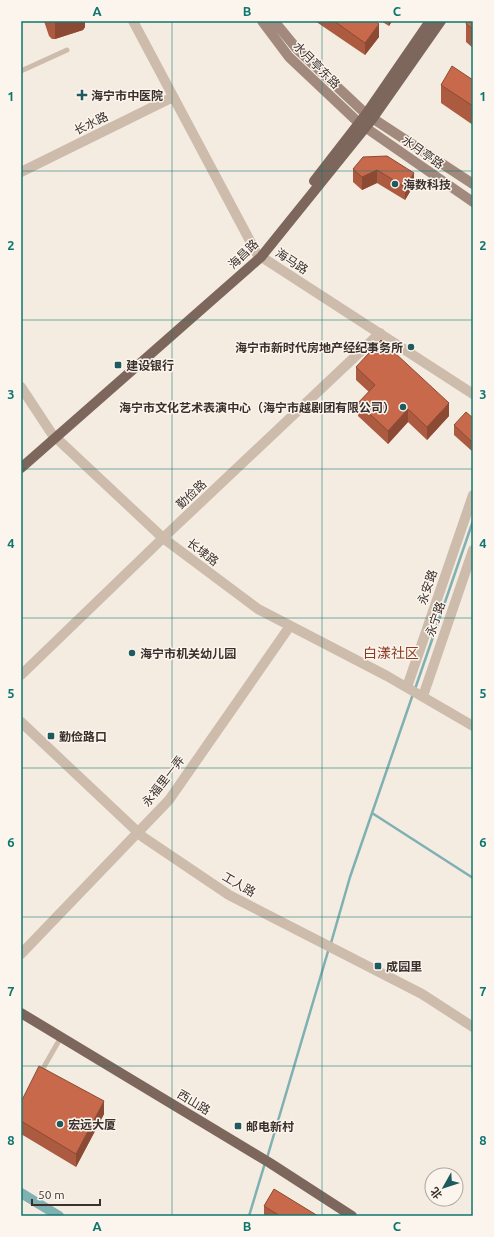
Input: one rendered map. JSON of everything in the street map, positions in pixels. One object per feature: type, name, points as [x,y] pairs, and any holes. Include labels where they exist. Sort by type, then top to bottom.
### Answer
[{"type":"main road","name":"水月亭东路","points":[[262,21],[289,57],[362,125]]},
{"type":"main road","name":"水月亭东路","points":[[274,21],[297,49],[370,116],[473,184]]},
{"type":"main road","name":"海昌路","points":[[370,116],[430,21]]},
{"type":"main road","name":"海昌路","points":[[21,468],[54,436],[259,256],[370,116],[441,21]]},
{"type":"main road","name":"水月亭路","points":[[362,125],[473,202]]},
{"type":"main road","name":"海昌路","points":[[21,460],[54,436]]},
{"type":"main road","name":"西山路","points":[[21,1013],[266,1161],[352,1216]]},
{"type":"street","name":"海马路","points":[[133,21],[259,256],[473,394]]},
{"type":"street","name":"长水路","points":[[21,172],[173,97]]},
{"type":"street","name":"勤俭路","points":[[21,674],[380,333]]},
{"type":"street","name":"长埭路","points":[[21,387],[54,436],[163,538],[258,609],[422,696]]},
{"type":"street","name":"永安路","points":[[408,688],[473,495]]},
{"type":"street","name":"永宁路","points":[[422,696],[473,550]]},
{"type":"street","name":"永福里一弄","points":[[21,954],[169,800],[290,626]]},
{"type":"street","points":[[422,696],[473,726]]},
{"type":"street","name":"工人路","points":[[21,722],[143,837],[229,894],[422,994],[473,1027]]},
{"type":"lane","points":[[21,70],[67,50]]},
{"type":"lane","points":[[39,1075],[61,1037]]},
{"type":"building","points":[[334,21],[375,21],[379,24],[365,43]]},
{"type":"building","points":[[467,21],[473,21],[473,29],[466,24]]},
{"type":"building","points":[[452,66],[473,80],[473,106],[441,85]]},
{"type":"building","points":[[387,156],[414,173],[405,187],[377,170],[362,177],[353,169],[363,157]]},
{"type":"building","name":"海宁市文化艺术表演中心（海宁市越剧团有限公司）","points":[[381,340],[449,403],[427,427],[408,409],[388,431],[358,403],[375,385],[356,367]]},
{"type":"building","points":[[466,412],[473,418],[473,443],[454,425]]},
{"type":"building","name":"宏远大厦","points":[[39,1066],[104,1101],[76,1154],[21,1121],[21,1102]]},
{"type":"building","points":[[274,1189],[318,1216],[280,1216],[264,1206]]},
{"type":"waterway","points":[[415,689],[473,521]]},
{"type":"waterway","points":[[331,943],[350,877],[413,694]]},
{"type":"waterway","points":[[372,813],[473,878]]},
{"type":"waterway","points":[[267,1158],[329,948]]},
{"type":"waterway","points":[[249,1216],[265,1163]]},
{"type":"waterway","points":[[21,1193],[59,1216]]},
{"type":"place","name":"海宁市中医院","points":[[82,95]]},
{"type":"place","name":"海数科技","points":[[395,184]]},
{"type":"place","name":"海宁市新时代房地产经纪事务所","points":[[411,347]]},
{"type":"place","name":"建设银行","points":[[118,365]]},
{"type":"place","name":"海宁市文化艺术表演中心（海宁市越剧团有限公司）","points":[[403,407]]},
{"type":"place","name":"海宁市机关幼儿园","points":[[132,653]]},
{"type":"place","name":"勤俭路口","points":[[51,736]]},
{"type":"place","name":"成园里","points":[[378,966]]},
{"type":"place","name":"宏远大厦","points":[[60,1124]]},
{"type":"place","name":"邮电新村","points":[[238,1126]]},
{"type":"district","name":"白漾社区","points":[[391,653]]}]
